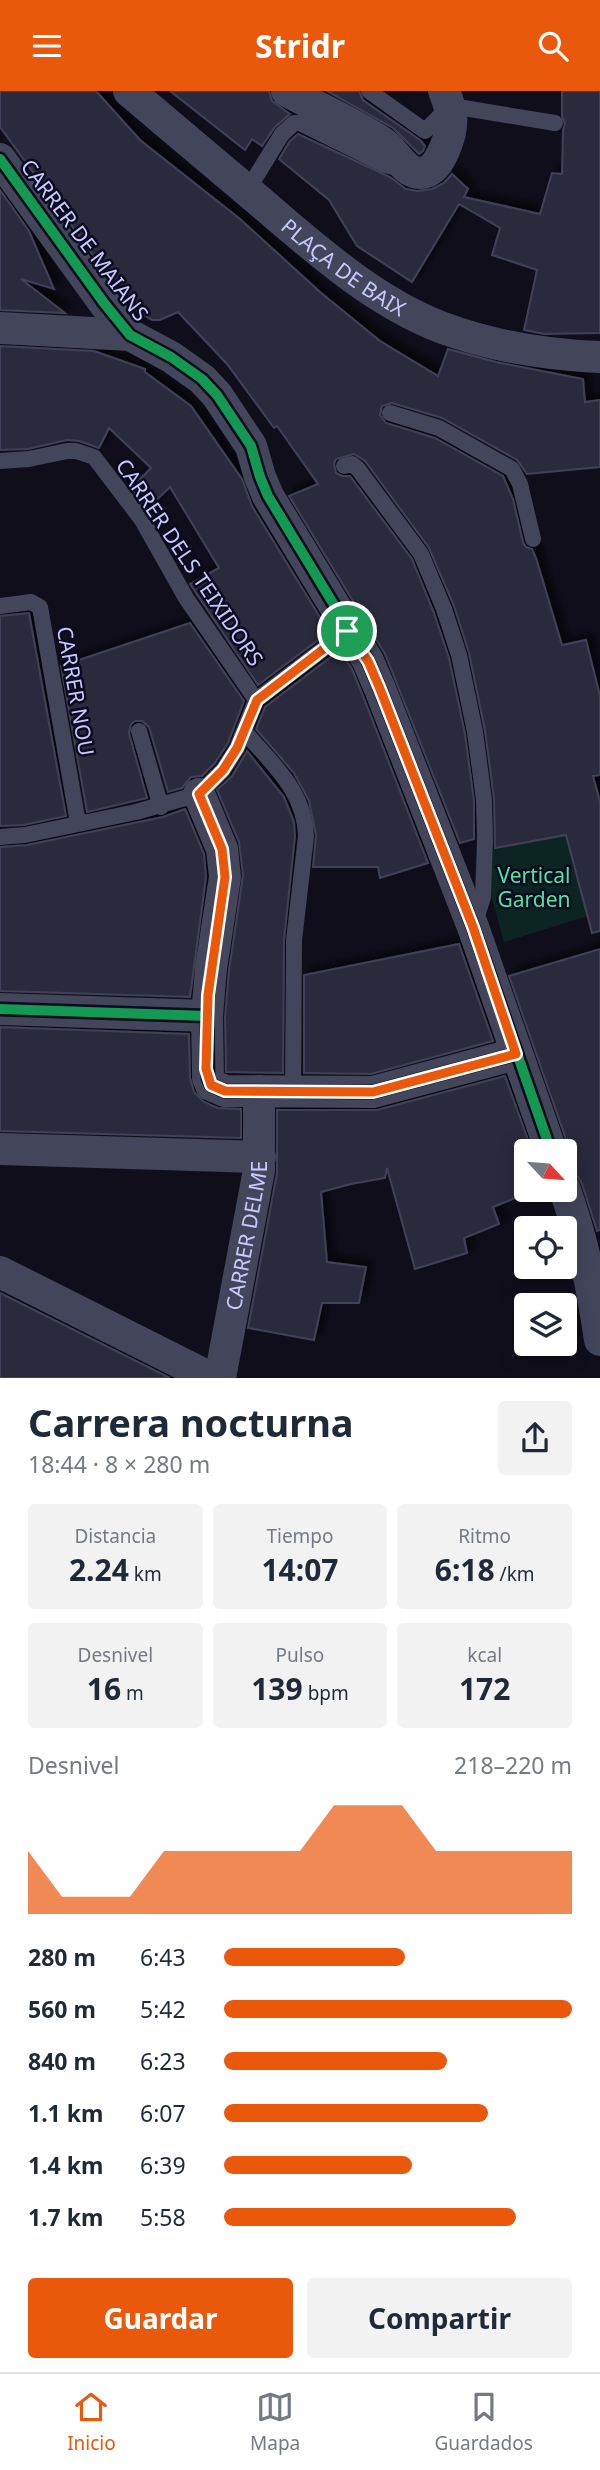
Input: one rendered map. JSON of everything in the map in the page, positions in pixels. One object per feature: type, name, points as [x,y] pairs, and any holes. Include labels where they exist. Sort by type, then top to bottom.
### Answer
[{"type":"street","name":"PLAÇA DE BAIX","points":[[130,91],[338,267],[393,303],[423,319],[462,334],[545,352],[600,357]]},
{"type":"street","points":[[287,91],[383,143],[419,171],[439,161],[448,142],[453,120],[447,99]]},
{"type":"street","name":"CARRER DE MAIANS","points":[[0,159],[130,335],[158,349],[202,379],[229,411],[251,446],[268,496],[347,631],[368,661],[380,689],[473,927],[547,1139]]},
{"type":"street","points":[[0,328],[130,335]]},
{"type":"street","points":[[199,794],[222,849],[225,877],[211,968],[207,1016],[208,1078],[211,1085],[225,1091],[385,1090],[516,1054]]},
{"type":"street","points":[[0,1009],[207,1016]]},
{"type":"street","name":"CARRER DELME","points":[[220,1378],[260,1157],[259,1091]]},
{"type":"street","points":[[0,1149],[260,1157]]},
{"type":"street","points":[[569,1202],[586,1254],[600,1340]]},
{"type":"street","points":[[0,1272],[211,1378]]},
{"type":"lane","points":[[369,91],[425,131],[442,113],[447,99],[466,107],[555,123]]},
{"type":"lane","points":[[247,191],[282,134],[294,123],[300,123],[384,165],[419,171]]},
{"type":"lane","points":[[390,414],[439,428],[512,469],[520,484],[533,539]]},
{"type":"lane","name":"CARRER DELS TEIXIDORS","points":[[0,461],[29,459],[67,450],[76,450],[94,457],[142,520],[186,598],[257,700]]},
{"type":"lane","points":[[344,466],[352,464],[359,470],[397,524],[414,543],[444,609],[459,655],[475,732],[485,820],[483,897],[473,927]]},
{"type":"lane","name":"CARRER NOU","points":[[0,606],[31,602],[40,607],[78,823]]},
{"type":"lane","points":[[0,837],[25,835],[161,807],[199,794],[223,770],[245,732],[257,700],[347,631]]},
{"type":"lane","points":[[139,731],[161,807]]},
{"type":"lane","points":[[245,732],[297,795],[305,822],[306,836],[294,940],[293,1090]]},
{"type":"green space","name":"Vertical Garden","points":[[566,835],[588,916],[504,942],[491,895],[493,849]]},
{"type":"building","points":[[0,91],[96,91],[140,140],[240,219],[320,292],[380,341],[438,376],[448,349],[496,362],[583,379],[585,402],[600,400],[600,467],[527,474],[517,460],[442,418],[392,403],[382,406],[380,415],[386,423],[435,438],[503,476],[513,499],[523,542],[526,547],[532,549],[536,558],[562,645],[586,640],[600,696],[600,775],[593,776],[600,802],[600,931],[592,933],[566,835],[495,848],[494,799],[485,731],[469,653],[454,606],[429,548],[365,461],[354,454],[336,459],[336,473],[350,476],[412,559],[449,658],[465,734],[474,801],[474,839],[460,843],[385,654],[289,496],[318,484],[277,426],[274,428],[227,364],[178,312],[160,320],[152,320],[130,306],[0,127]]},
{"type":"building","points":[[170,91],[269,91],[272,101],[290,114],[275,127],[262,146],[252,139],[245,150]]},
{"type":"building","points":[[327,91],[359,91],[363,100],[420,140],[425,146],[423,151],[419,154],[393,128]]},
{"type":"building","points":[[562,91],[600,91],[600,333],[544,334],[524,330],[537,270],[492,255],[500,228],[459,204],[412,282],[357,246],[329,200],[279,159],[290,141],[298,134],[390,177],[406,189],[432,189],[444,183],[452,174],[468,189],[464,197],[540,214],[552,173],[562,174],[565,124],[562,116]]},
{"type":"building","points":[[0,190],[29,231],[54,289],[21,279],[65,313],[0,310]]},
{"type":"building","points":[[0,346],[94,351],[145,369],[145,372],[191,406],[242,479],[252,506],[329,632],[258,685],[190,584],[219,568],[170,487],[147,509],[131,488],[151,468],[109,428],[99,448],[67,440],[28,449],[0,450]]},
{"type":"building","points":[[29,613],[66,816],[24,825],[0,826],[0,616]]},
{"type":"building","points":[[190,623],[244,701],[228,743],[215,763],[202,776],[191,777],[182,788],[168,792],[149,727],[142,721],[135,721],[131,724],[129,733],[147,798],[87,812],[61,666]]},
{"type":"building","points":[[340,650],[352,669],[428,863],[380,878],[378,867],[313,867],[316,835],[309,801],[294,773],[256,729],[265,707]]},
{"type":"building","points":[[247,751],[284,797],[294,822],[295,836],[284,940],[283,1073],[226,1072],[225,1017],[229,970],[243,875],[239,842],[217,790],[232,776]]},
{"type":"building","points":[[185,809],[204,854],[206,877],[190,997],[0,991],[0,847],[27,845],[163,817]]},
{"type":"building","points":[[459,944],[493,1041],[371,1074],[304,1073],[304,975]]},
{"type":"building","points":[[600,949],[600,1230],[597,1231],[578,1177],[578,1139],[566,1139],[509,976]]},
{"type":"building","points":[[0,1027],[189,1034],[190,1078],[194,1092],[204,1102],[218,1108],[241,1109],[241,1138],[0,1131]]},
{"type":"building","points":[[505,1076],[528,1139],[514,1139],[514,1198],[493,1207],[499,1224],[464,1238],[467,1253],[415,1269],[387,1168],[385,1178],[321,1192],[327,1262],[366,1267],[359,1303],[322,1303],[314,1340],[248,1328],[277,1173],[277,1110],[377,1110]]},
{"type":"building","points":[[0,1293],[170,1378],[0,1378]]},
{"type":"cycle path","points":[[0,159],[130,335],[171,357],[202,379],[217,395],[251,446],[268,496],[368,661],[380,689],[473,927],[547,1139]]},
{"type":"cycle path","points":[[0,1009],[207,1016],[208,1078],[211,1085],[225,1091],[373,1092],[516,1054]]},
{"type":"route","points":[[347,631],[368,661],[380,689],[473,927],[516,1054],[373,1092],[225,1091],[211,1085],[206,1069],[208,995],[224,892],[225,862],[199,794],[223,770],[237,748],[257,700],[278,681],[347,631]]}]
